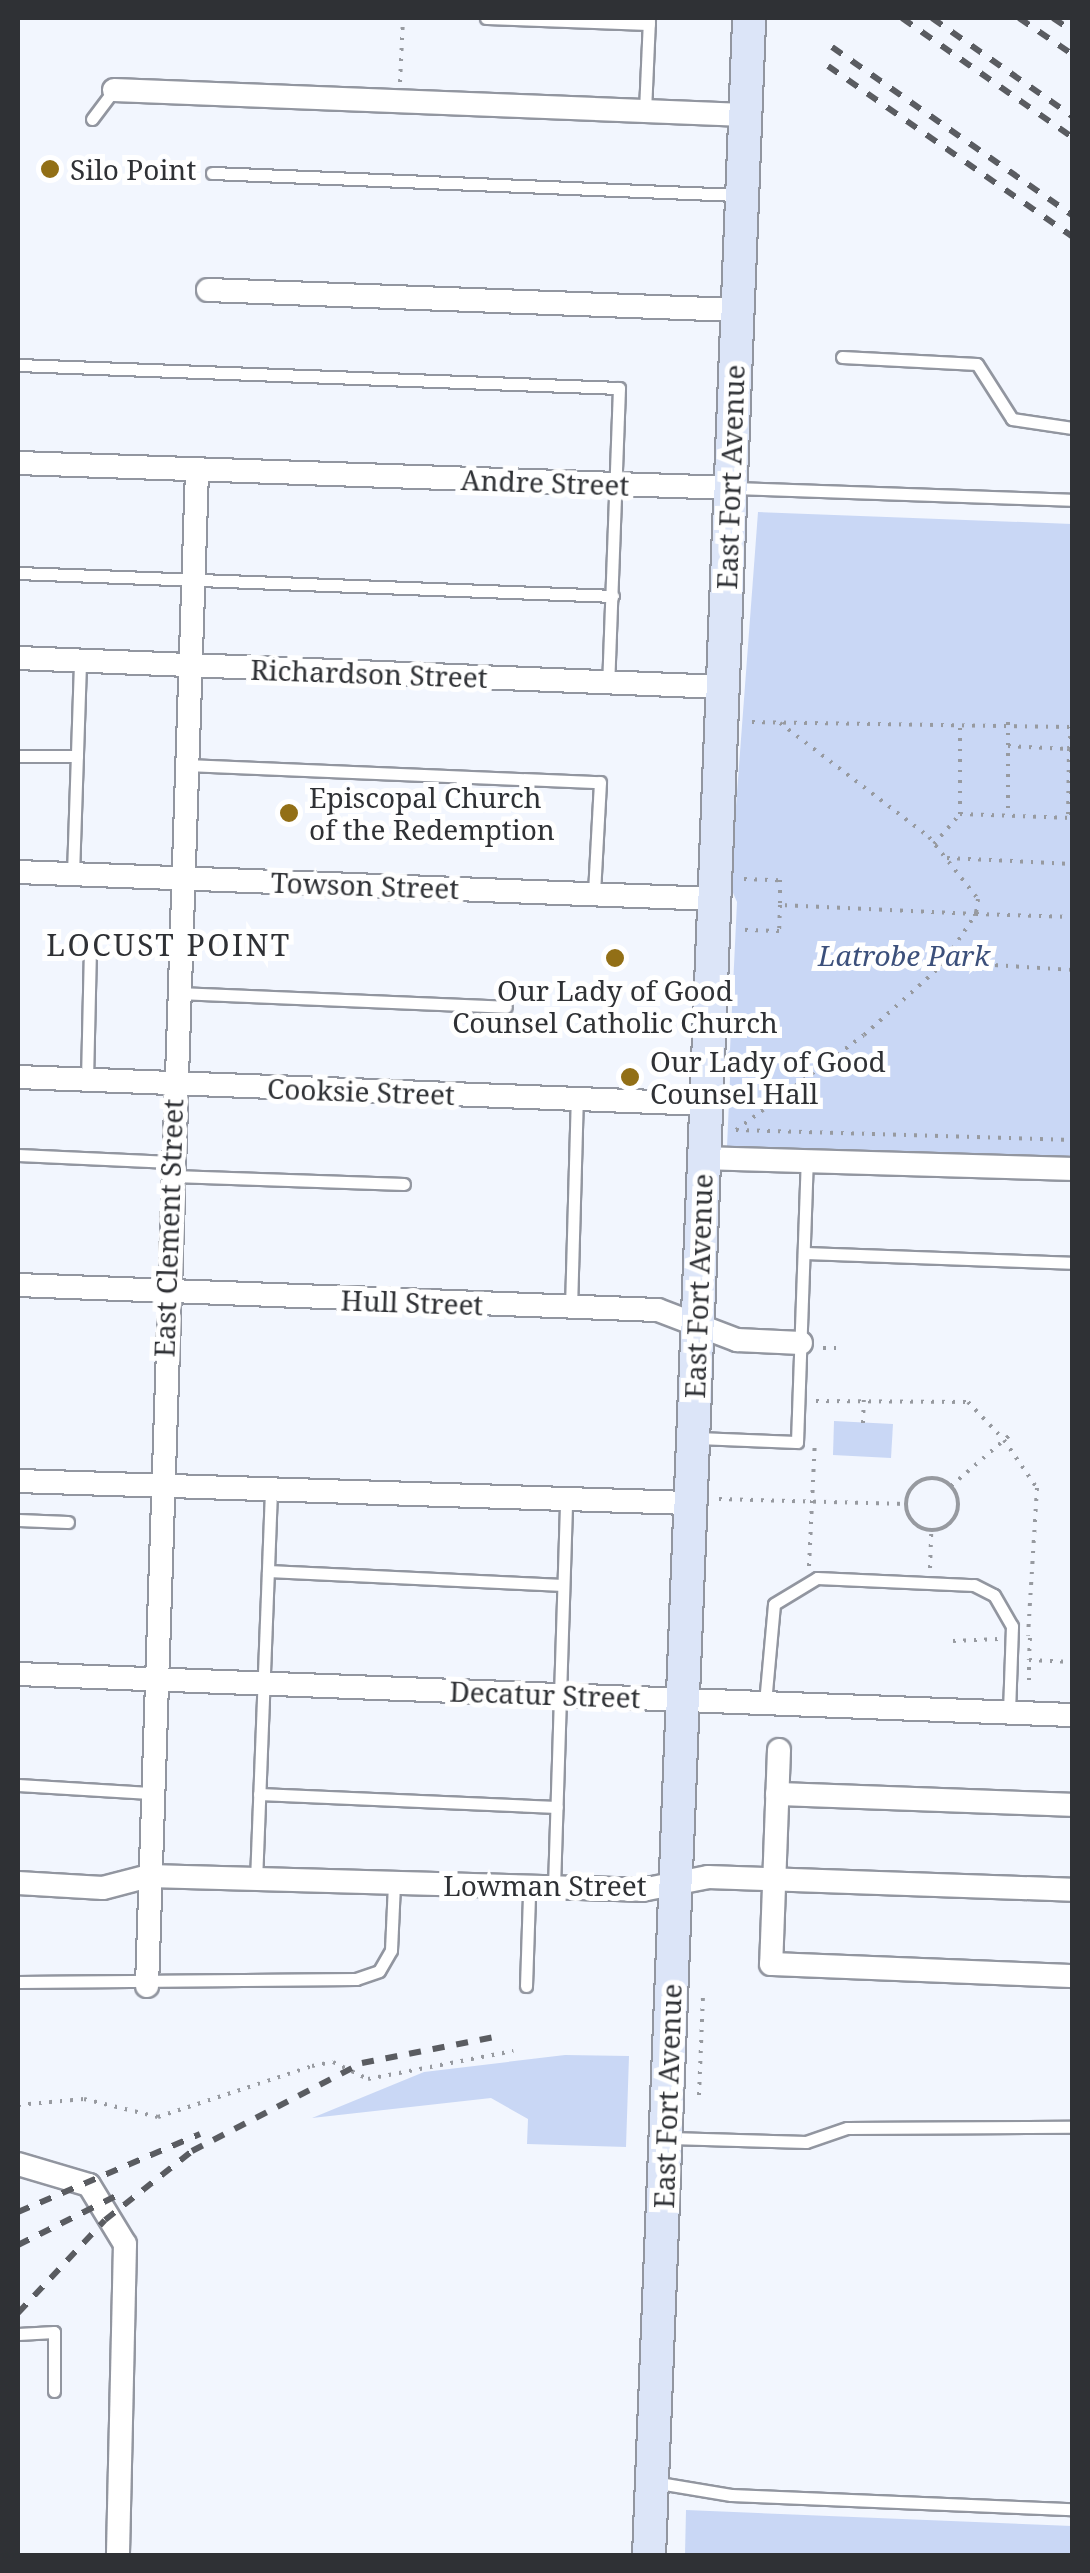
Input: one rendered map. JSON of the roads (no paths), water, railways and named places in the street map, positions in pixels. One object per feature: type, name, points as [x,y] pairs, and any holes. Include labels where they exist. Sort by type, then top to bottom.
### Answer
[{"type":"street","name":"East Fort Avenue","points":[[649,2556],[666,2138],[683,2095],[670,1991],[750,18]]},
{"type":"street","points":[[114,90],[745,115]]},
{"type":"street","points":[[208,290],[737,310]]},
{"type":"street","name":"Andre Street","points":[[18,463],[729,488]]},
{"type":"street","name":"East Clement Street","points":[[147,1986],[158,1485],[197,469]]},
{"type":"street","name":"Richardson Street","points":[[18,658],[722,687]]},
{"type":"street","name":"Towson Street","points":[[18,872],[713,899]]},
{"type":"street","name":"Cooksie Street","points":[[18,1077],[705,1104]]},
{"type":"street","points":[[703,1158],[1072,1168]]},
{"type":"street","name":"Hull Street","points":[[18,1285],[658,1310],[697,1321],[737,1340],[801,1343]]},
{"type":"street","points":[[18,1481],[690,1504]]},
{"type":"street","name":"Decatur Street","points":[[18,1674],[1072,1715]]},
{"type":"street","points":[[778,1750],[772,1964],[1072,1976]]},
{"type":"street","points":[[777,1794],[1072,1805]]},
{"type":"street","name":"Lowman Street","points":[[18,1883],[103,1888],[149,1876],[554,1887],[776,1880],[1072,1890]]},
{"type":"street","points":[[18,2164],[64,2170],[89,2185],[125,2244],[118,2556]]},
{"type":"lane","points":[[486,18],[649,20],[645,111]]},
{"type":"lane","points":[[92,119],[114,90]]},
{"type":"lane","points":[[212,173],[742,195]]},
{"type":"lane","points":[[842,357],[977,364],[1012,419],[1072,428]]},
{"type":"lane","points":[[18,365],[619,388],[608,682]]},
{"type":"lane","name":"Andre Street","points":[[729,488],[1072,500]]},
{"type":"lane","points":[[18,573],[612,596]]},
{"type":"lane","points":[[74,874],[80,661]]},
{"type":"lane","points":[[18,756],[77,756]]},
{"type":"lane","points":[[186,765],[600,782],[594,894]]},
{"type":"lane","points":[[87,1080],[90,944]]},
{"type":"lane","points":[[177,993],[506,1006]]},
{"type":"lane","points":[[572,1308],[577,1100]]},
{"type":"lane","points":[[18,1155],[404,1184]]},
{"type":"lane","points":[[692,1438],[797,1442],[807,1162]]},
{"type":"lane","points":[[804,1254],[1072,1263]]},
{"type":"lane","points":[[256,1881],[271,1487]]},
{"type":"lane","points":[[554,1887],[566,1498]]},
{"type":"lane","points":[[18,1520],[68,1522]]},
{"type":"lane","points":[[268,1571],[563,1585]]},
{"type":"lane","points":[[765,1703],[768,1620],[786,1591],[808,1580],[929,1583],[994,1595],[1013,1638],[1009,1712]]},
{"type":"lane","points":[[18,1786],[150,1792]]},
{"type":"lane","points":[[259,1794],[557,1807]]},
{"type":"lane","points":[[18,1982],[147,1986],[336,1981],[379,1971],[390,1950],[394,1884]]},
{"type":"lane","points":[[526,1986],[529,1896]]},
{"type":"lane","points":[[666,2138],[806,2142],[847,2128],[1072,2127]]},
{"type":"lane","points":[[18,2334],[54,2332],[54,2391]]},
{"type":"lane","points":[[652,2482],[731,2495],[1072,2509]]},
{"type":"railway","points":[[902,18],[1072,137]]},
{"type":"railway","points":[[932,18],[1072,116]]},
{"type":"railway","points":[[1019,18],[1072,54]]},
{"type":"railway","points":[[1053,18],[1072,31]]},
{"type":"railway","points":[[832,47],[1072,215]]},
{"type":"railway","points":[[828,66],[1072,236]]},
{"type":"railway","points":[[18,2313],[105,2220],[192,2151],[362,2063],[499,2036]]},
{"type":"railway","points":[[18,2212],[200,2134]]},
{"type":"railway","points":[[18,2245],[124,2192]]},
{"type":"place","name":"Silo Point","points":[[50,169]]},
{"type":"place","name":"Episcopal Church of the Redemption","points":[[289,813]]},
{"type":"place","name":"Our Lady of Good Counsel Catholic Church","points":[[615,958]]},
{"type":"place","name":"Our Lady of Good Counsel Hall","points":[[630,1077]]},
{"type":"district","name":"LOCUST POINT","points":[[169,945]]},
{"type":"park label","name":"Latrobe Park","points":[[904,955]]}]
